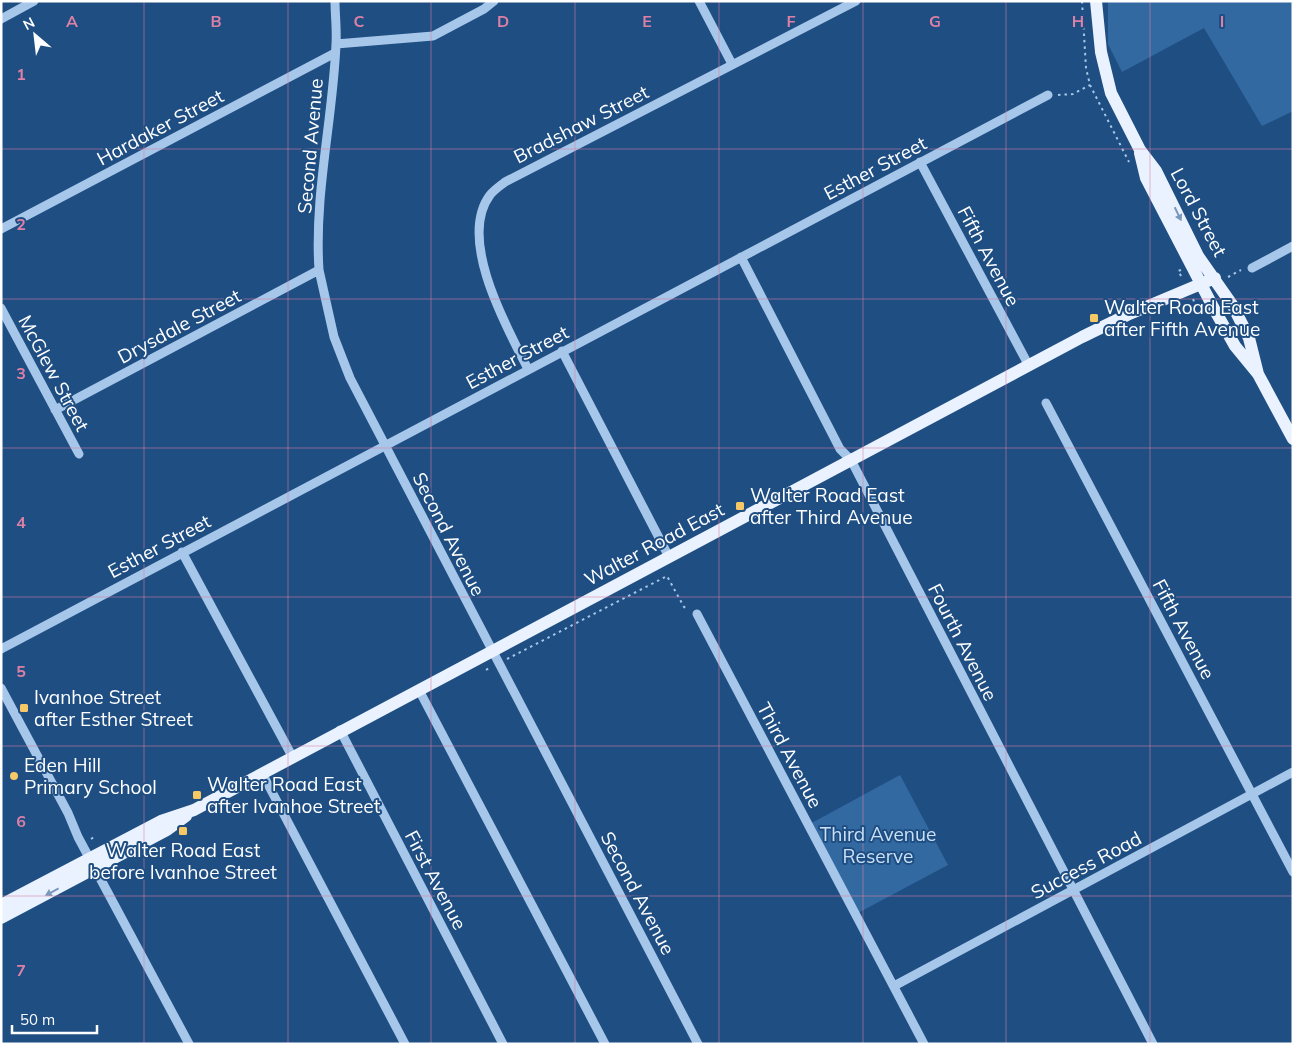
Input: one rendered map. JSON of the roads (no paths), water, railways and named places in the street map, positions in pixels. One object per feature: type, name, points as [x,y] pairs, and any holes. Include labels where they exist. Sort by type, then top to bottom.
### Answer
[{"type":"main road","name":"Lord Street","points":[[1096,1],[1097,29],[1105,75],[1111,93],[1140,150],[1156,171],[1198,256],[1220,278],[1249,338],[1258,374]]},
{"type":"main road","name":"Lord Street","points":[[1140,150],[1146,178],[1201,284],[1234,346],[1258,374],[1293,439]]},
{"type":"main road","name":"Walter Road East","points":[[1,918],[93,864],[161,821],[194,810],[340,730],[1127,315],[1220,278]]},
{"type":"main road","name":"Walter Road East","points":[[1,905],[93,864]]},
{"type":"street","points":[[1,19],[34,1]]},
{"type":"street","name":"Second Avenue","points":[[335,1],[335,48],[320,192],[319,270],[340,356],[384,445],[698,1044]]},
{"type":"street","points":[[335,48],[433,36],[484,9],[494,1]]},
{"type":"street","points":[[700,1],[732,64]]},
{"type":"street","name":"Bradshaw Street","points":[[528,369],[498,310],[485,272],[480,245],[480,217],[490,196],[505,182],[855,2]]},
{"type":"street","name":"Hardaker Street","points":[[1,230],[335,48]]},
{"type":"street","name":"Esther Street","points":[[1,649],[1048,95]]},
{"type":"street","name":"Fifth Avenue","points":[[920,162],[1029,366]]},
{"type":"street","points":[[1252,268],[1293,246]]},
{"type":"street","name":"Fourth Avenue","points":[[741,257],[840,449],[851,460],[1152,1044]]},
{"type":"street","name":"Drysdale Street","points":[[55,410],[319,270]]},
{"type":"street","name":"McGlew Street","points":[[1,308],[79,454]]},
{"type":"street","points":[[562,351],[670,557]]},
{"type":"street","name":"Fifth Avenue","points":[[1046,403],[1293,872]]},
{"type":"street","points":[[182,552],[292,756]]},
{"type":"street","name":"Third Avenue","points":[[697,614],[924,1044]]},
{"type":"street","points":[[1,688],[189,1044]]},
{"type":"street","points":[[419,690],[605,1044]]},
{"type":"street","name":"First Avenue","points":[[340,730],[503,1044]]},
{"type":"street","name":"Success Road","points":[[894,986],[1293,772]]},
{"type":"street","points":[[262,773],[405,1044]]},
{"type":"place","name":"Walter Road East after Fifth Avenue","points":[[1094,318]]},
{"type":"place","name":"Walter Road East after Third Avenue","points":[[740,506]]},
{"type":"place","name":"Ivanhoe Street after Esther Street","points":[[24,708]]},
{"type":"place","name":"Eden Hill Primary School","points":[[14,776]]},
{"type":"place","name":"Walter Road East after Ivanhoe Street","points":[[197,795]]},
{"type":"place","name":"Walter Road East before Ivanhoe Street","points":[[183,831]]},
{"type":"park label","name":"Third Avenue Reserve","points":[[878,845]]}]
